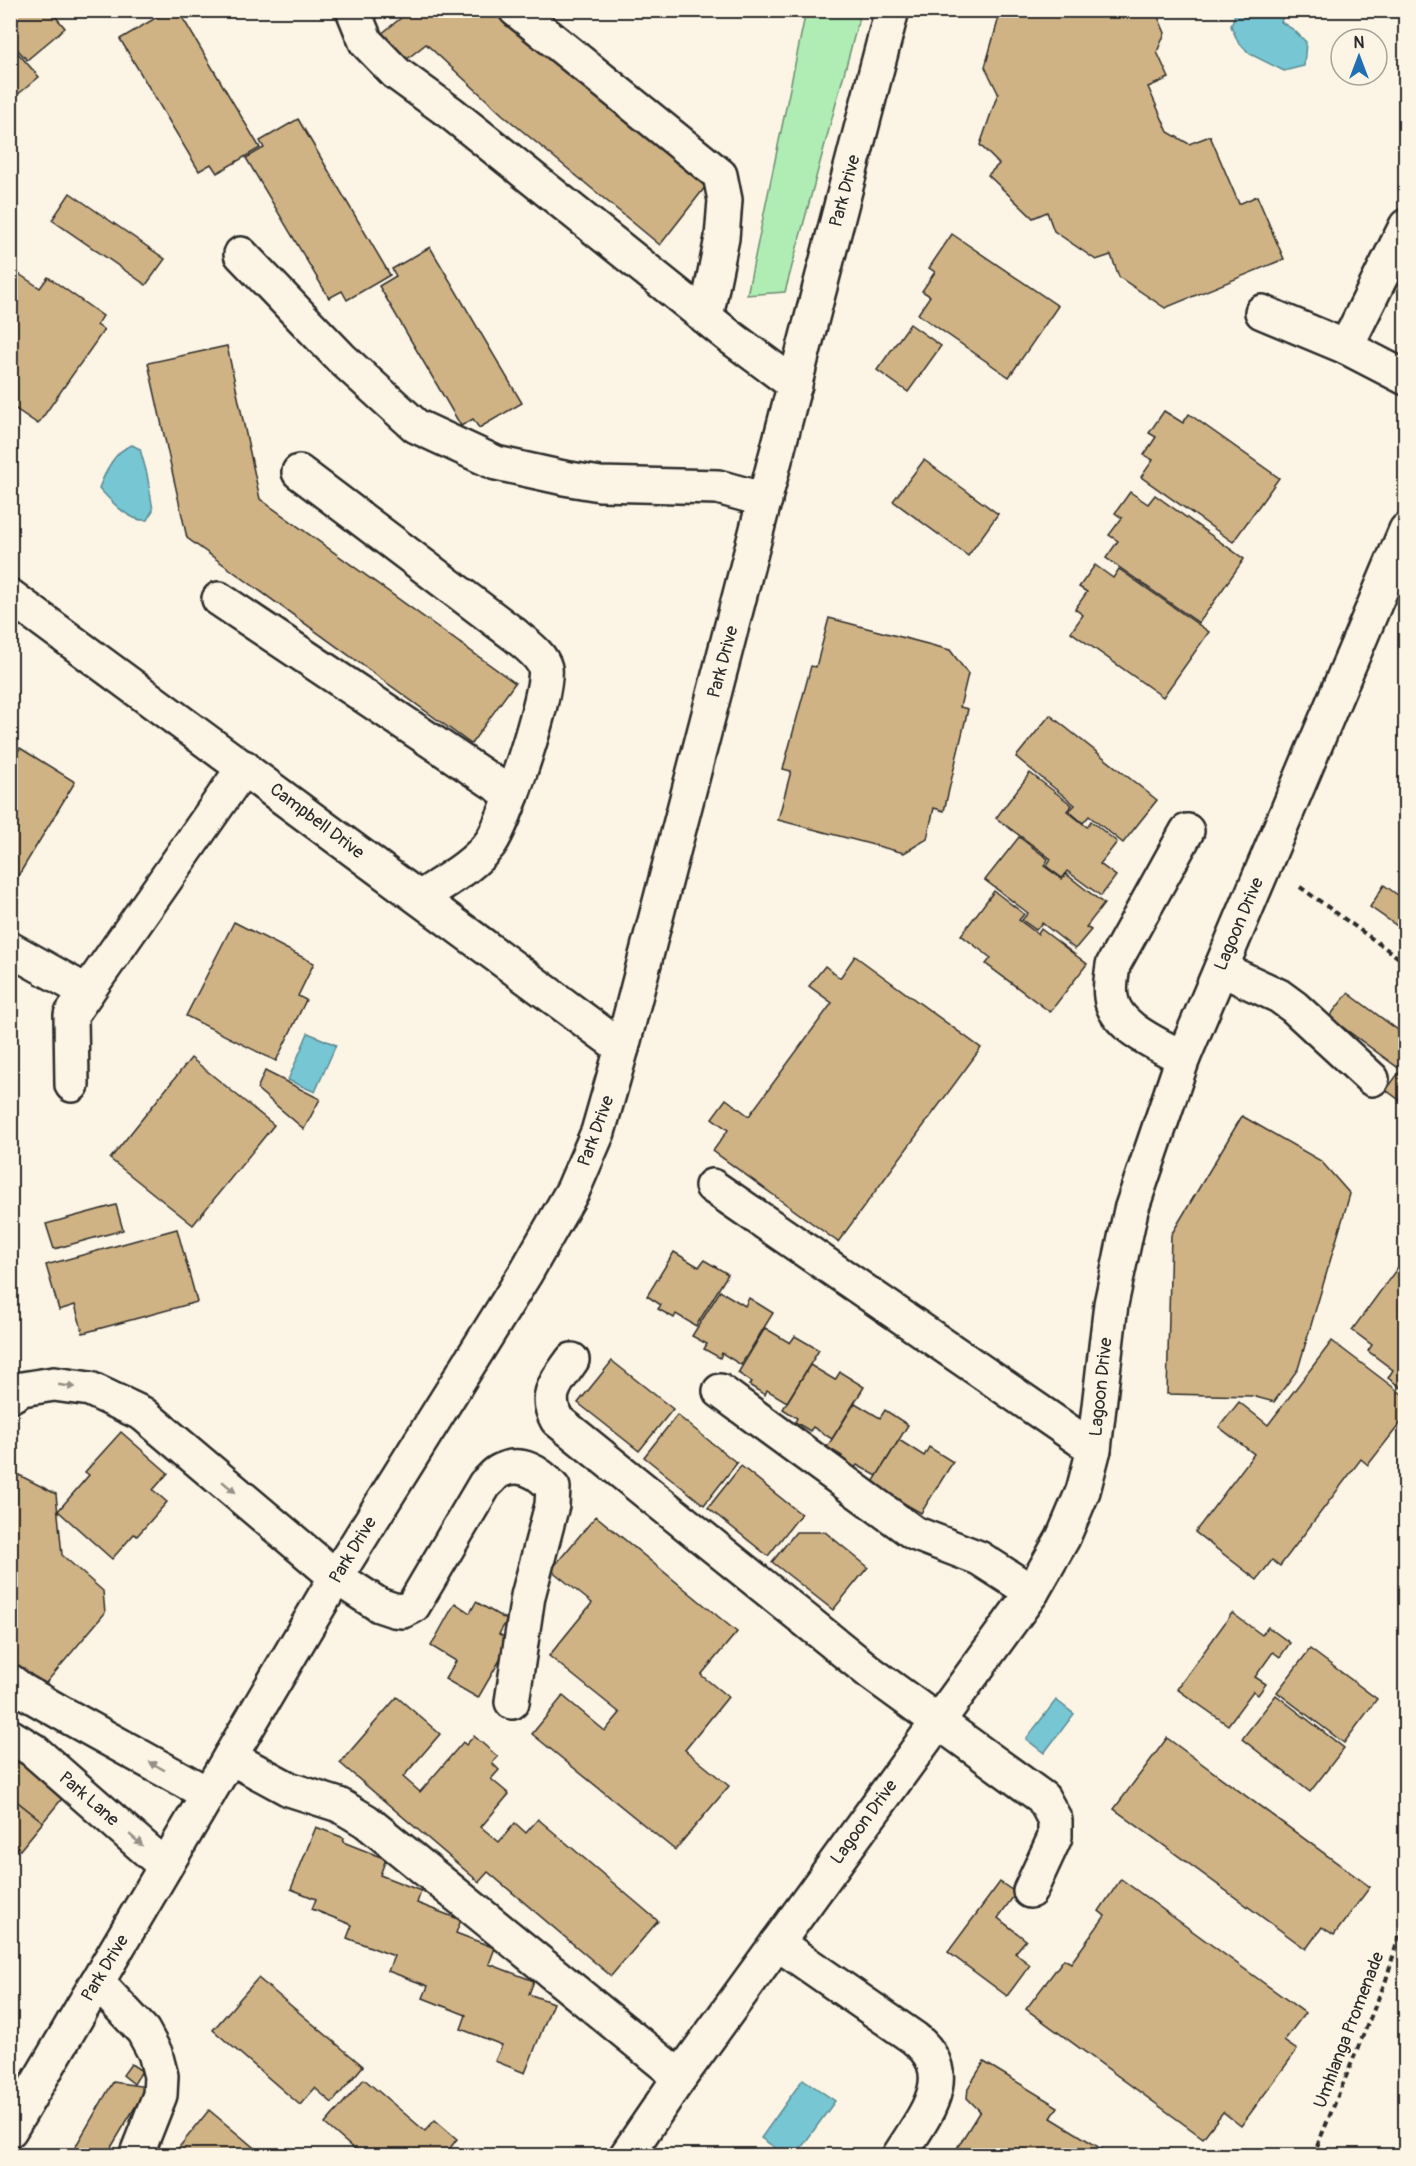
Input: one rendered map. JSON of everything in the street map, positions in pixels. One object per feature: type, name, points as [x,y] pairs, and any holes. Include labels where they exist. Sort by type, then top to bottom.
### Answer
[{"type":"street","points":[[353,10],[366,42],[396,73],[451,113],[706,318],[795,385]]},
{"type":"street","points":[[516,10],[720,175],[725,200],[722,238],[706,318]]},
{"type":"street","name":"Park Drive","points":[[10,2130],[336,1577],[525,1274],[573,1190],[598,1132],[622,1048],[892,10]]},
{"type":"street","points":[[1346,347],[1406,226]]},
{"type":"street","points":[[241,254],[341,358],[416,426],[496,463],[564,478],[600,484],[718,487],[765,500]]},
{"type":"street","points":[[1262,312],[1346,347],[1406,378]]},
{"type":"street","points":[[299,472],[535,652],[546,669],[543,691],[524,762],[505,816],[490,845],[420,898]]},
{"type":"street","name":"Lagoon Drive","points":[[626,2156],[777,1943],[1032,1592],[1063,1538],[1083,1491],[1094,1449],[1111,1304],[1129,1222],[1158,1128],[1183,1058],[1265,862],[1399,563],[1406,530]]},
{"type":"street","name":"Campbell Drive","points":[[10,596],[622,1048]]},
{"type":"street","points":[[219,599],[512,795]]},
{"type":"street","points":[[72,1085],[72,1015],[244,767]]},
{"type":"street","points":[[1183,1058],[1133,1030],[1116,1012],[1111,999],[1111,981],[1113,965],[1187,831]]},
{"type":"street","points":[[10,949],[87,992]]},
{"type":"street","points":[[1221,969],[1279,996],[1294,1006],[1372,1079]]},
{"type":"street","points":[[712,1186],[1094,1449]]},
{"type":"street","points":[[572,1360],[554,1386],[550,1398],[551,1409],[557,1420],[871,1673],[1043,1798],[1055,1820],[1055,1837],[1030,1891]]},
{"type":"street","points":[[10,1396],[22,1389],[54,1384],[90,1389],[143,1414],[336,1577],[379,1605],[393,1610],[404,1611],[413,1606],[485,1485],[499,1471],[513,1468],[530,1469],[542,1475],[553,1488],[552,1505],[528,1596],[512,1702]]},
{"type":"street","points":[[720,1391],[915,1533],[979,1558],[1032,1592]]},
{"type":"street","points":[[10,1681],[57,1711],[208,1794]]},
{"type":"street","name":"Park Lane","points":[[10,1736],[33,1750],[165,1866]]},
{"type":"street","points":[[230,1757],[289,1789],[339,1805],[366,1821],[680,2078]]},
{"type":"street","points":[[777,1943],[914,2038],[926,2048],[934,2060],[937,2074],[935,2092],[927,2111],[899,2156]]},
{"type":"street","points":[[97,1982],[143,2031],[155,2053],[161,2076],[160,2095],[136,2156]]},
{"type":"path","points":[[1265,862],[1406,963]]},
{"type":"path","name":"Umhlanga Promenade","points":[[1313,2156],[1386,1980],[1406,1912]]},
{"type":"green space","points":[[806,11],[861,11],[785,292],[747,295]]},
{"type":"water","points":[[1236,11],[1285,11],[1281,22],[1294,30],[1306,42],[1304,66],[1284,71],[1250,54],[1238,42],[1231,26]]},
{"type":"water","points":[[132,445],[140,449],[147,474],[153,510],[147,520],[140,520],[127,514],[99,488],[115,457]]},
{"type":"water","points":[[308,1033],[336,1045],[315,1092],[288,1080]]},
{"type":"water","points":[[1056,1700],[1074,1714],[1044,1753],[1026,1739]]},
{"type":"water","points":[[803,2079],[835,2101],[796,2155],[786,2155],[761,2138]]},
{"type":"building","points":[[10,10],[50,10],[65,28],[27,60],[10,41]]},
{"type":"building","points":[[169,10],[178,10],[260,148],[217,173],[211,164],[199,171],[120,39]]},
{"type":"building","points":[[398,10],[492,10],[706,186],[660,245],[503,115],[426,44],[398,66],[375,39],[402,17]]},
{"type":"building","points":[[1001,10],[1159,10],[1156,12],[1165,33],[1157,52],[1169,78],[1148,87],[1168,132],[1189,144],[1210,136],[1239,204],[1257,196],[1284,259],[1165,308],[1119,277],[1111,255],[1096,260],[1054,231],[1047,212],[1033,218],[988,175],[999,164],[980,145],[998,93],[985,67]]},
{"type":"building","points":[[10,44],[39,77],[10,101]]},
{"type":"building","points":[[10,116],[16,122],[10,127]]},
{"type":"building","points":[[298,119],[390,275],[347,300],[342,291],[329,298],[246,158],[264,148],[260,141]]},
{"type":"building","points":[[70,193],[165,259],[146,285],[52,220]]},
{"type":"building","points":[[952,234],[1058,306],[1009,377],[918,314],[930,296],[922,291],[935,272],[929,268]]},
{"type":"building","points":[[430,247],[522,403],[479,428],[473,419],[461,426],[379,286],[396,276],[392,269]]},
{"type":"building","points":[[10,268],[40,288],[48,277],[103,316],[97,325],[104,330],[38,424],[10,405]]},
{"type":"building","points":[[910,324],[941,346],[908,392],[877,370]]},
{"type":"building","points":[[227,346],[260,499],[515,683],[471,744],[187,538],[148,363]]},
{"type":"building","points":[[1164,411],[1183,423],[1189,414],[1279,478],[1233,542],[1141,477],[1153,460],[1144,455],[1156,437],[1149,433]]},
{"type":"building","points":[[924,460],[998,514],[968,556],[893,501]]},
{"type":"building","points":[[1130,492],[1148,504],[1155,495],[1244,559],[1199,623],[1106,558],[1118,541],[1109,535],[1122,518],[1115,513]]},
{"type":"building","points":[[1095,565],[1113,578],[1119,569],[1209,632],[1163,697],[1071,632],[1083,615],[1075,609],[1087,592],[1079,587]]},
{"type":"building","points":[[829,618],[950,650],[968,674],[960,707],[968,709],[944,811],[934,808],[927,839],[904,853],[778,820],[791,771],[783,769],[811,666],[816,667]]},
{"type":"building","points":[[1050,715],[1157,800],[1123,843],[1089,816],[1083,823],[1069,811],[1075,805],[1016,757]]},
{"type":"building","points":[[20,748],[75,782],[14,883],[10,881],[10,764]]},
{"type":"building","points":[[1030,773],[1072,805],[1067,811],[1087,827],[1091,821],[1117,842],[1100,864],[1116,876],[1101,896],[1067,871],[1062,878],[1046,866],[1051,859],[996,818]]},
{"type":"building","points":[[1019,837],[1048,859],[1044,866],[1062,879],[1066,874],[1104,904],[1086,927],[1091,930],[1075,949],[1042,923],[1036,930],[1022,920],[1028,913],[985,880]]},
{"type":"building","points":[[1384,885],[1402,898],[1406,893],[1406,932],[1370,907]]},
{"type":"building","points":[[994,891],[1024,914],[1019,920],[1038,934],[1041,929],[1087,964],[1050,1012],[986,964],[991,958],[961,935]]},
{"type":"building","points":[[234,922],[314,963],[298,996],[306,1000],[276,1061],[186,1016]]},
{"type":"building","points":[[855,956],[981,1048],[838,1242],[713,1151],[728,1130],[712,1118],[726,1099],[749,1116],[832,1003],[809,986],[825,966],[840,978]]},
{"type":"building","points":[[1348,993],[1406,1036],[1406,1105],[1386,1090],[1401,1070],[1329,1017]]},
{"type":"building","points":[[191,1058],[274,1125],[193,1225],[110,1159]]},
{"type":"building","points":[[265,1071],[320,1099],[304,1129],[257,1089]]},
{"type":"building","points":[[1242,1116],[1321,1161],[1350,1194],[1298,1369],[1274,1402],[1252,1396],[1167,1394],[1171,1235]]},
{"type":"building","points":[[116,1205],[123,1230],[54,1249],[46,1224]]},
{"type":"building","points":[[177,1229],[197,1302],[83,1333],[75,1305],[59,1310],[46,1265]]},
{"type":"building","points":[[674,1252],[699,1267],[704,1260],[728,1274],[696,1326],[676,1314],[674,1318],[658,1309],[661,1305],[647,1296]]},
{"type":"building","points":[[1404,1259],[1406,1260],[1406,1391],[1388,1378],[1393,1370],[1368,1351],[1372,1345],[1352,1330]]},
{"type":"building","points":[[720,1291],[745,1306],[749,1298],[773,1313],[741,1365],[722,1353],[720,1358],[704,1349],[707,1344],[692,1336]]},
{"type":"building","points":[[765,1328],[790,1343],[795,1336],[819,1350],[787,1402],[767,1390],[765,1395],[749,1385],[752,1382],[738,1373]]},
{"type":"building","points":[[1332,1341],[1406,1397],[1406,1416],[1368,1465],[1361,1459],[1280,1566],[1272,1560],[1257,1580],[1195,1532],[1254,1454],[1219,1427],[1239,1402],[1268,1425]]},
{"type":"building","points":[[612,1361],[673,1409],[639,1451],[578,1403]]},
{"type":"building","points":[[810,1365],[835,1380],[840,1372],[864,1387],[832,1439],[813,1427],[810,1431],[795,1422],[797,1418],[783,1409]]},
{"type":"building","points":[[855,1403],[880,1418],[885,1410],[908,1425],[877,1476],[857,1465],[854,1469],[839,1460],[842,1456],[827,1447]]},
{"type":"building","points":[[677,1415],[737,1463],[704,1505],[644,1457]]},
{"type":"building","points":[[121,1432],[168,1473],[153,1490],[167,1502],[137,1536],[134,1534],[112,1559],[58,1511],[89,1475],[85,1472]]},
{"type":"building","points":[[899,1440],[924,1456],[929,1447],[953,1462],[921,1513],[902,1502],[899,1507],[872,1484]]},
{"type":"building","points":[[741,1466],[801,1514],[768,1556],[708,1508]]},
{"type":"building","points":[[19,1475],[56,1494],[62,1555],[103,1591],[105,1613],[40,1690],[10,1665],[10,1482]]},
{"type":"building","points":[[596,1516],[737,1632],[701,1675],[728,1697],[685,1750],[729,1786],[675,1850],[532,1734],[563,1696],[605,1731],[620,1713],[549,1656],[592,1603],[551,1570]]},
{"type":"building","points":[[796,1532],[825,1532],[868,1567],[833,1610],[772,1562]]},
{"type":"building","points":[[476,1602],[507,1620],[499,1634],[511,1641],[478,1698],[445,1679],[456,1661],[431,1646],[455,1603],[470,1613]]},
{"type":"building","points":[[1232,1613],[1262,1635],[1268,1627],[1290,1643],[1280,1657],[1273,1652],[1255,1677],[1266,1684],[1258,1695],[1253,1691],[1228,1725],[1177,1689]]},
{"type":"building","points":[[1310,1649],[1377,1699],[1344,1743],[1277,1692]]},
{"type":"building","points":[[1276,1695],[1344,1748],[1310,1792],[1242,1739]]},
{"type":"building","points":[[397,1697],[440,1734],[403,1777],[420,1792],[463,1742],[466,1745],[474,1736],[498,1757],[492,1763],[499,1770],[491,1779],[509,1794],[481,1827],[499,1842],[515,1823],[526,1833],[538,1819],[658,1921],[611,1976],[488,1872],[479,1882],[340,1763]]},
{"type":"building","points":[[1167,1738],[1370,1887],[1334,1935],[1322,1927],[1306,1949],[1114,1809]]},
{"type":"building","points":[[22,1751],[69,1790],[43,1822],[10,1796],[10,1765]]},
{"type":"building","points":[[10,1796],[43,1822],[20,1850],[10,1843]]},
{"type":"building","points":[[316,1827],[344,1838],[343,1842],[386,1859],[380,1875],[421,1891],[417,1903],[461,1920],[456,1933],[495,1948],[489,1964],[534,1981],[529,1994],[553,2003],[525,2073],[495,2061],[502,2045],[461,2029],[466,2015],[423,1998],[428,1986],[388,1971],[394,1956],[347,1938],[352,1925],[312,1909],[316,1899],[291,1889]]},
{"type":"building","points":[[1121,1879],[1305,2013],[1284,2041],[1297,2050],[1241,2126],[1223,2112],[1203,2138],[1026,2009],[1064,1959],[1071,1963],[1105,1916],[1099,1911]]},
{"type":"building","points":[[1000,1882],[1016,1893],[998,1918],[1026,1940],[1015,1953],[1030,1965],[1007,1996],[948,1952]]},
{"type":"building","points":[[258,1978],[363,2066],[332,2103],[315,2088],[300,2105],[213,2030]]},
{"type":"building","points":[[984,2062],[1058,2107],[1051,2118],[1113,2156],[952,2156],[980,2111],[967,2098],[968,2088]]},
{"type":"building","points":[[131,2064],[142,2071],[134,2084],[123,2075]]},
{"type":"building","points":[[364,2079],[425,2131],[435,2120],[457,2139],[444,2156],[362,2156],[325,2124]]},
{"type":"building","points":[[113,2082],[147,2087],[106,2156],[70,2156]]},
{"type":"building","points":[[209,2110],[264,2156],[172,2156]]}]
